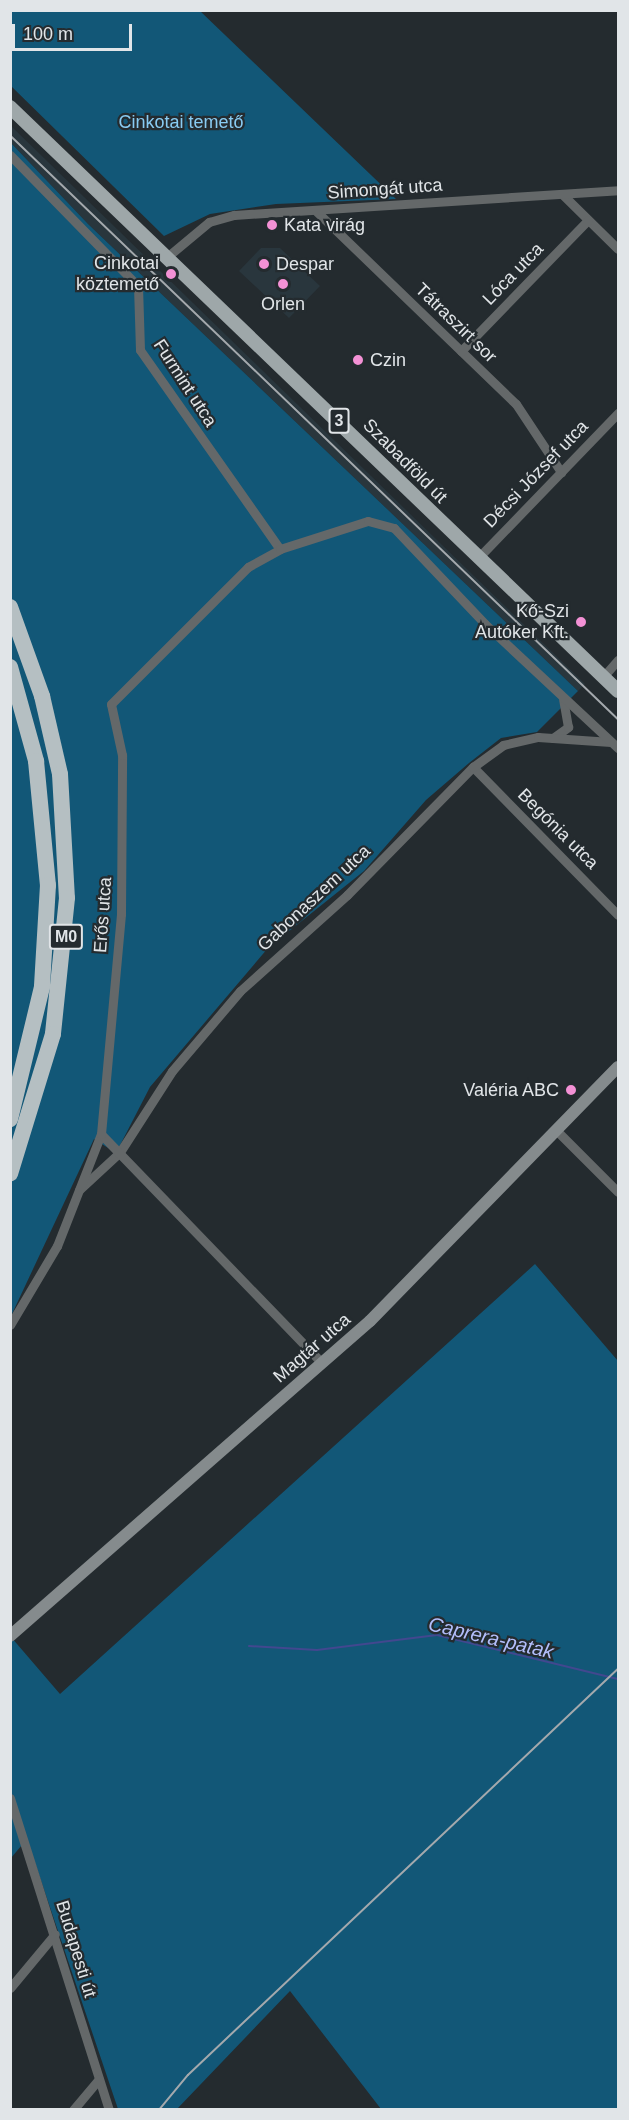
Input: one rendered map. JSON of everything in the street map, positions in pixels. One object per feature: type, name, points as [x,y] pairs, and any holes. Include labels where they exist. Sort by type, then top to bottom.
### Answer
[{"type":"highway","name":"M0","points":[[10,608],[42,696],[60,774],[67,898],[53,1034],[10,1174]]},
{"type":"highway","name":"M0","points":[[10,668],[36,761],[48,885],[40,996],[10,1119]]},
{"type":"main road","name":"Szabadföld út","points":[[10,107],[618,691]]},
{"type":"street","name":"Furmint utca","points":[[10,155],[138,286],[140,350],[280,549]]},
{"type":"street","name":"Simongát utca","points":[[167,257],[209,222],[234,215],[618,190]]},
{"type":"street","points":[[562,194],[618,249]]},
{"type":"street","name":"Tátraszirt sor","points":[[315,210],[516,404],[561,472]]},
{"type":"street","name":"Lóca utca","points":[[461,351],[588,220]]},
{"type":"street","name":"Décsi József utca","points":[[478,558],[618,413]]},
{"type":"street","name":"Erős utca","points":[[101,1134],[122,914],[122,755],[111,704],[248,567],[280,549],[368,521],[394,528],[560,694]]},
{"type":"street","points":[[603,677],[618,660]]},
{"type":"street","points":[[553,738],[568,727],[570,718],[560,694]]},
{"type":"street","points":[[560,694],[616,745]]},
{"type":"street","name":"Gabonaszem utca","points":[[79,1190],[120,1152],[172,1071],[240,991],[346,895],[473,767],[503,745],[553,738],[616,745]]},
{"type":"street","name":"Begónia utca","points":[[473,767],[618,915]]},
{"type":"street","name":"Magtár utca","points":[[10,1636],[322,1363],[557,1131],[618,1067]]},
{"type":"street","points":[[557,1131],[618,1192]]},
{"type":"street","points":[[10,1325],[57,1246],[101,1134],[322,1363]]},
{"type":"street","name":"Budapesti út","points":[[10,1798],[109,2109]]},
{"type":"street","points":[[10,1988],[55,1934]]},
{"type":"street","points":[[73,2109],[99,2079]]},
{"type":"shaded area","points":[[10,125],[585,684],[578,691],[88,224],[11,143]]},
{"type":"shaded area","points":[[261,248],[280,248],[320,286],[289,318],[239,271]]},
{"type":"green space","name":"Cinkotai temető","points":[[10,11],[200,11],[396,199],[276,204],[210,214],[164,236],[11,86]]},
{"type":"green space","points":[[11,143],[88,224],[578,691],[537,732],[501,738],[469,763],[426,800],[364,871],[268,948],[150,1087],[116,1153],[94,1139],[11,1316]]},
{"type":"green space","points":[[535,1264],[618,1361],[618,2109],[381,2109],[290,1991],[177,2109],[118,2109],[27,1839],[11,1858],[11,1637],[60,1694]]},
{"type":"waterway","name":"Caprera-patak","points":[[249,1646],[317,1650],[437,1635],[618,1679]]},
{"type":"tram line","points":[[10,135],[618,719]]},
{"type":"tram line","points":[[159,2110],[188,2075],[618,1669]]},
{"type":"place","name":"Kata virág","points":[[272,225]]},
{"type":"place","name":"Despar","points":[[264,264]]},
{"type":"place","name":"Cinkotai köztemető","points":[[171,274]]},
{"type":"place","name":"Orlen","points":[[283,284]]},
{"type":"place","name":"Czin","points":[[358,360]]},
{"type":"place","name":"Kő-Szi Autóker Kft.","points":[[581,622]]},
{"type":"place","name":"Valéria ABC","points":[[571,1090]]}]
